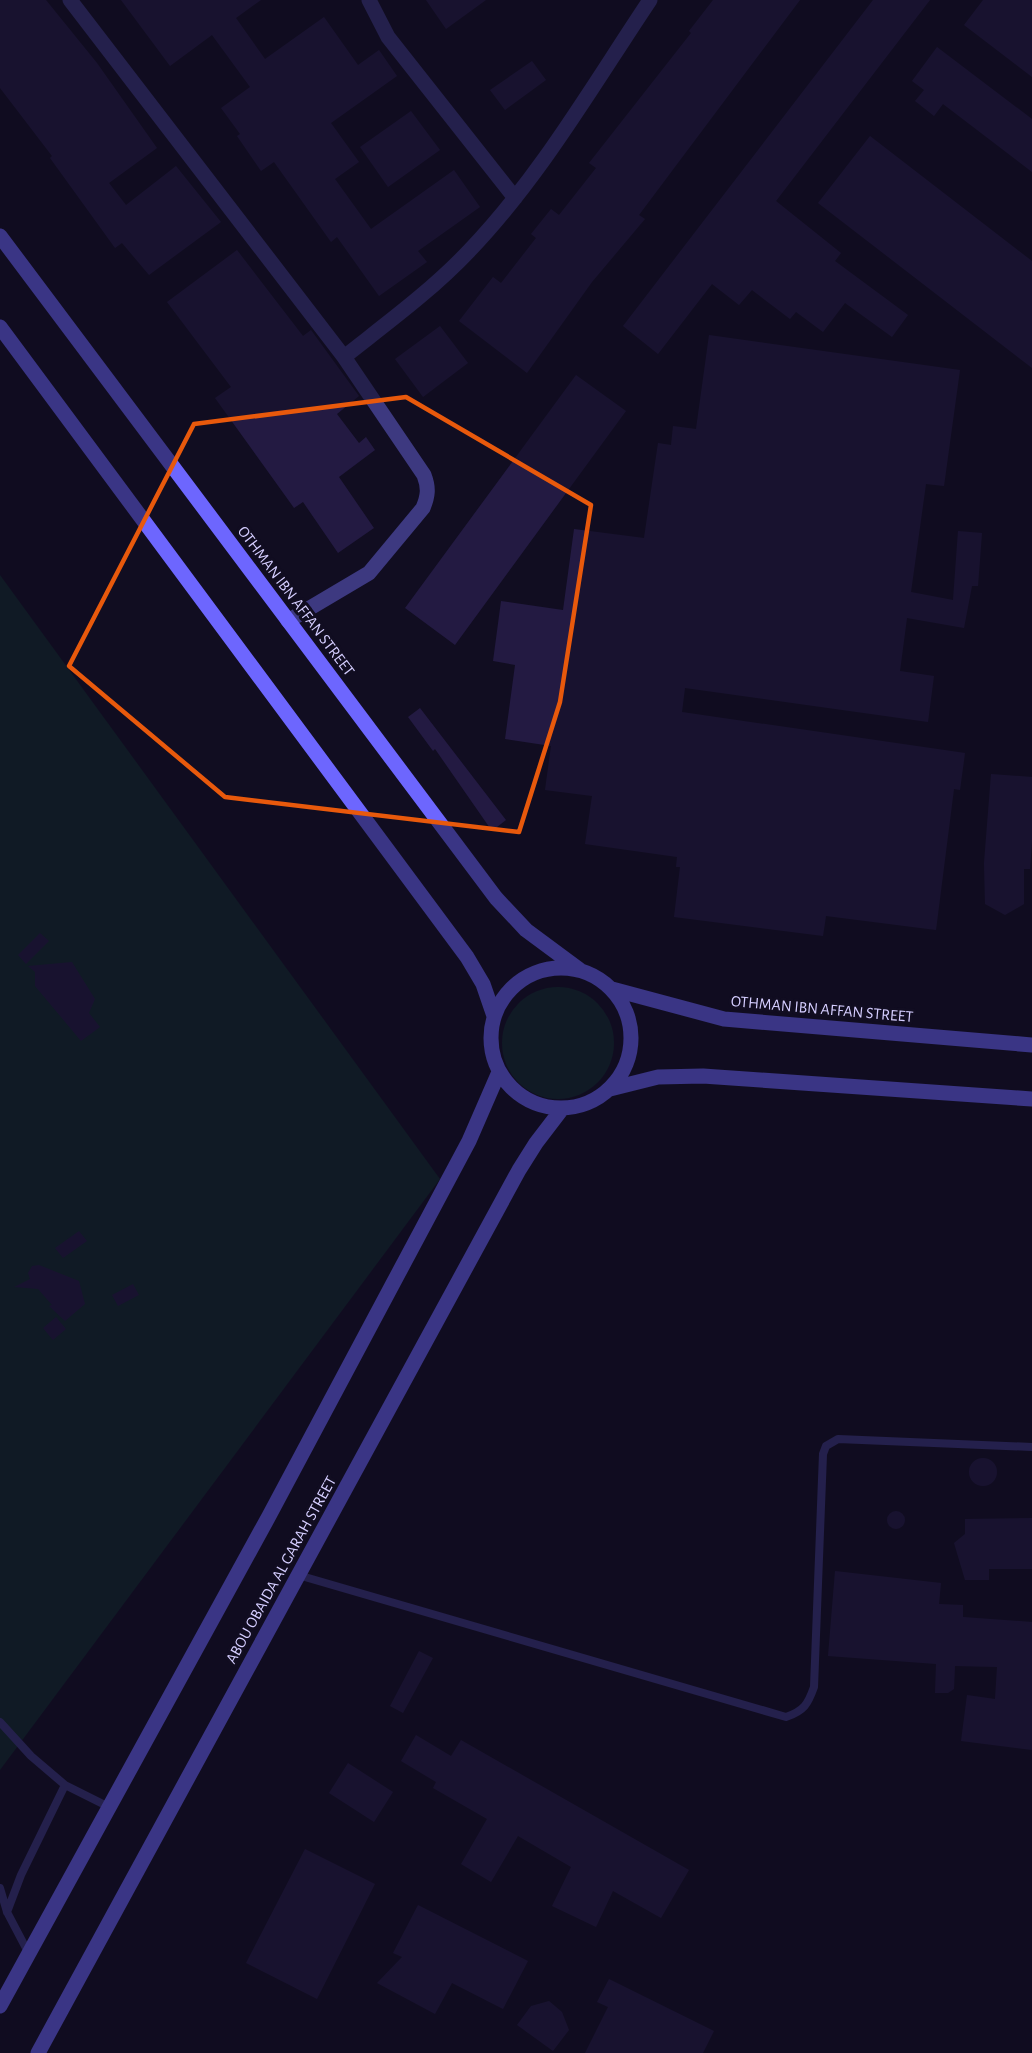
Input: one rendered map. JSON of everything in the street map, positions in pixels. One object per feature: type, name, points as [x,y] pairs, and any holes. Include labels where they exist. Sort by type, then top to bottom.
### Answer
[{"type":"main road","name":"OTHMAN IBN AFFAN STREET","points":[[0,236],[496,898],[526,930],[580,970]]},
{"type":"main road","points":[[0,327],[467,957],[483,984],[494,1016]]},
{"type":"main road","points":[[610,1089],[624,1071],[631,1050],[631,1028],[625,1007],[612,989],[597,978],[580,970],[558,968],[528,977],[504,997],[494,1016],[490,1037],[492,1055],[499,1072],[515,1092],[537,1104],[562,1109],[588,1103],[610,1089],[658,1077],[703,1076],[1032,1099]]},
{"type":"main road","name":"OTHMAN IBN AFFAN STREET","points":[[612,989],[724,1019],[1032,1045]]},
{"type":"main road","points":[[0,2006],[269,1516],[463,1151],[499,1072]]},
{"type":"main road","name":"ABOU OBAIDA AL GARAH STREET","points":[[38,2053],[519,1170],[562,1109]]},
{"type":"street","points":[[70,0],[344,357],[424,475],[428,486],[428,496],[423,508],[369,573],[288,621]]},
{"type":"street","points":[[369,0],[388,37],[515,198]]},
{"type":"street","points":[[344,357],[429,289],[468,251],[515,198],[650,0]]},
{"type":"lane","points":[[298,1575],[786,1717],[801,1712],[809,1702],[814,1687],[823,1454],[826,1446],[838,1439],[1032,1447]]},
{"type":"lane","points":[[0,1722],[31,1756],[65,1785],[109,1807]]},
{"type":"lane","points":[[7,1912],[21,1875],[65,1785]]},
{"type":"lane","points":[[0,1888],[7,1912],[28,1952]]},
{"type":"highlighted area","points":[[406,397],[591,505],[560,702],[519,832],[225,797],[69,666],[194,424]]},
{"type":"green space","points":[[0,575],[440,1179],[0,1770]]},
{"type":"green space","points":[[558,987],[579,992],[597,1004],[609,1022],[614,1043],[609,1064],[597,1082],[579,1094],[558,1099],[537,1094],[519,1082],[507,1064],[502,1043],[507,1022],[519,1004],[537,992]]},
{"type":"building","points":[[0,0],[46,0],[97,63],[157,148],[109,183],[126,205],[176,166],[221,222],[149,275],[122,243],[115,248],[50,158],[52,156],[0,88]]},
{"type":"building","points":[[121,0],[261,0],[236,18],[265,59],[324,17],[358,65],[379,50],[397,76],[331,123],[359,162],[335,179],[371,229],[454,170],[480,207],[418,251],[427,262],[379,296],[337,237],[331,242],[274,162],[261,171],[237,136],[240,134],[221,108],[250,87],[212,35],[170,66]]},
{"type":"building","points":[[426,0],[486,0],[446,29]]},
{"type":"building","points":[[713,0],[800,0],[639,215],[645,219],[592,282],[527,373],[459,321],[493,277],[501,283],[536,238],[531,234],[551,209],[559,215],[596,168],[589,163],[691,33],[689,31]]},
{"type":"building","points":[[873,0],[930,0],[776,201],[841,253],[835,261],[908,315],[892,337],[845,303],[823,332],[796,312],[790,319],[752,290],[739,305],[712,284],[658,354],[623,326]]},
{"type":"building","points":[[983,0],[1032,0],[1032,77],[964,25]]},
{"type":"building","points":[[937,47],[1032,119],[1032,172],[943,104],[934,116],[915,101],[924,90],[912,81]]},
{"type":"building","points":[[532,61],[546,80],[505,110],[490,90]]},
{"type":"building","points":[[411,111],[440,150],[388,187],[360,147]]},
{"type":"building","points":[[870,136],[1032,261],[1032,368],[818,203]]},
{"type":"building","points":[[237,250],[303,336],[311,330],[359,396],[337,414],[359,443],[366,437],[375,450],[339,477],[374,528],[338,553],[303,502],[294,508],[215,398],[231,387],[167,302]]},
{"type":"building","points":[[440,326],[468,363],[423,397],[395,359]]},
{"type":"building","points":[[709,335],[960,370],[944,486],[926,484],[911,592],[953,600],[958,531],[982,533],[978,586],[972,586],[964,628],[907,618],[900,671],[934,676],[928,722],[685,688],[682,712],[965,753],[960,790],[954,789],[936,930],[826,916],[823,936],[674,917],[680,867],[676,867],[677,857],[585,844],[592,796],[545,790],[551,746],[505,739],[515,665],[493,661],[501,601],[563,610],[574,529],[644,538],[658,443],[671,445],[673,426],[696,429]]},
{"type":"building","points":[[576,375],[626,411],[455,645],[405,608]]},
{"type":"building","points":[[420,708],[506,820],[492,831],[435,749],[433,751],[408,717]]},
{"type":"building","points":[[991,774],[1032,777],[1032,841],[1030,869],[1024,869],[1024,904],[1005,915],[985,904],[984,863]]},
{"type":"building","points":[[40,933],[49,941],[26,964],[18,955]]},
{"type":"building","points":[[72,962],[95,999],[89,1013],[100,1027],[81,1041],[35,986],[35,972],[28,966]]},
{"type":"building","points":[[79,1231],[87,1241],[63,1258],[55,1248]]},
{"type":"building","points":[[39,1265],[79,1281],[85,1304],[65,1321],[49,1306],[52,1305],[38,1289],[14,1287],[30,1279],[28,1273],[32,1266]]},
{"type":"building","points":[[133,1284],[139,1295],[118,1306],[112,1295]]},
{"type":"building","points":[[56,1317],[66,1329],[53,1340],[43,1328]]},
{"type":"building","points":[[983,1458],[993,1462],[997,1472],[993,1482],[983,1486],[973,1482],[969,1472],[973,1462]]},
{"type":"building","points":[[892,1511],[900,1511],[905,1516],[903,1527],[892,1529],[887,1524],[887,1516]]},
{"type":"building","points":[[1032,1518],[1032,1569],[989,1569],[989,1580],[965,1580],[954,1543],[965,1534],[965,1519]]},
{"type":"building","points":[[835,1571],[941,1583],[939,1604],[963,1605],[963,1617],[1032,1622],[1032,1750],[961,1741],[967,1695],[995,1699],[997,1667],[955,1666],[954,1689],[948,1693],[935,1693],[936,1664],[828,1656]]},
{"type":"building","points":[[419,1651],[433,1658],[403,1713],[390,1706]]},
{"type":"building","points":[[416,1735],[451,1756],[461,1740],[689,1870],[661,1918],[613,1891],[596,1927],[552,1906],[571,1867],[518,1836],[491,1882],[461,1864],[487,1819],[433,1788],[436,1782],[401,1761]]},
{"type":"building","points":[[348,1763],[393,1792],[374,1822],[329,1793]]},
{"type":"building","points":[[305,1849],[375,1884],[317,1999],[246,1963]]},
{"type":"building","points":[[418,1905],[528,1961],[503,2009],[452,1983],[435,2014],[377,1983],[402,1957],[393,1953]]},
{"type":"building","points":[[609,1979],[714,2031],[703,2053],[585,2053],[608,2007],[597,2002]]},
{"type":"building","points":[[549,2001],[562,2012],[569,2030],[553,2051],[517,2025],[531,2006]]}]
